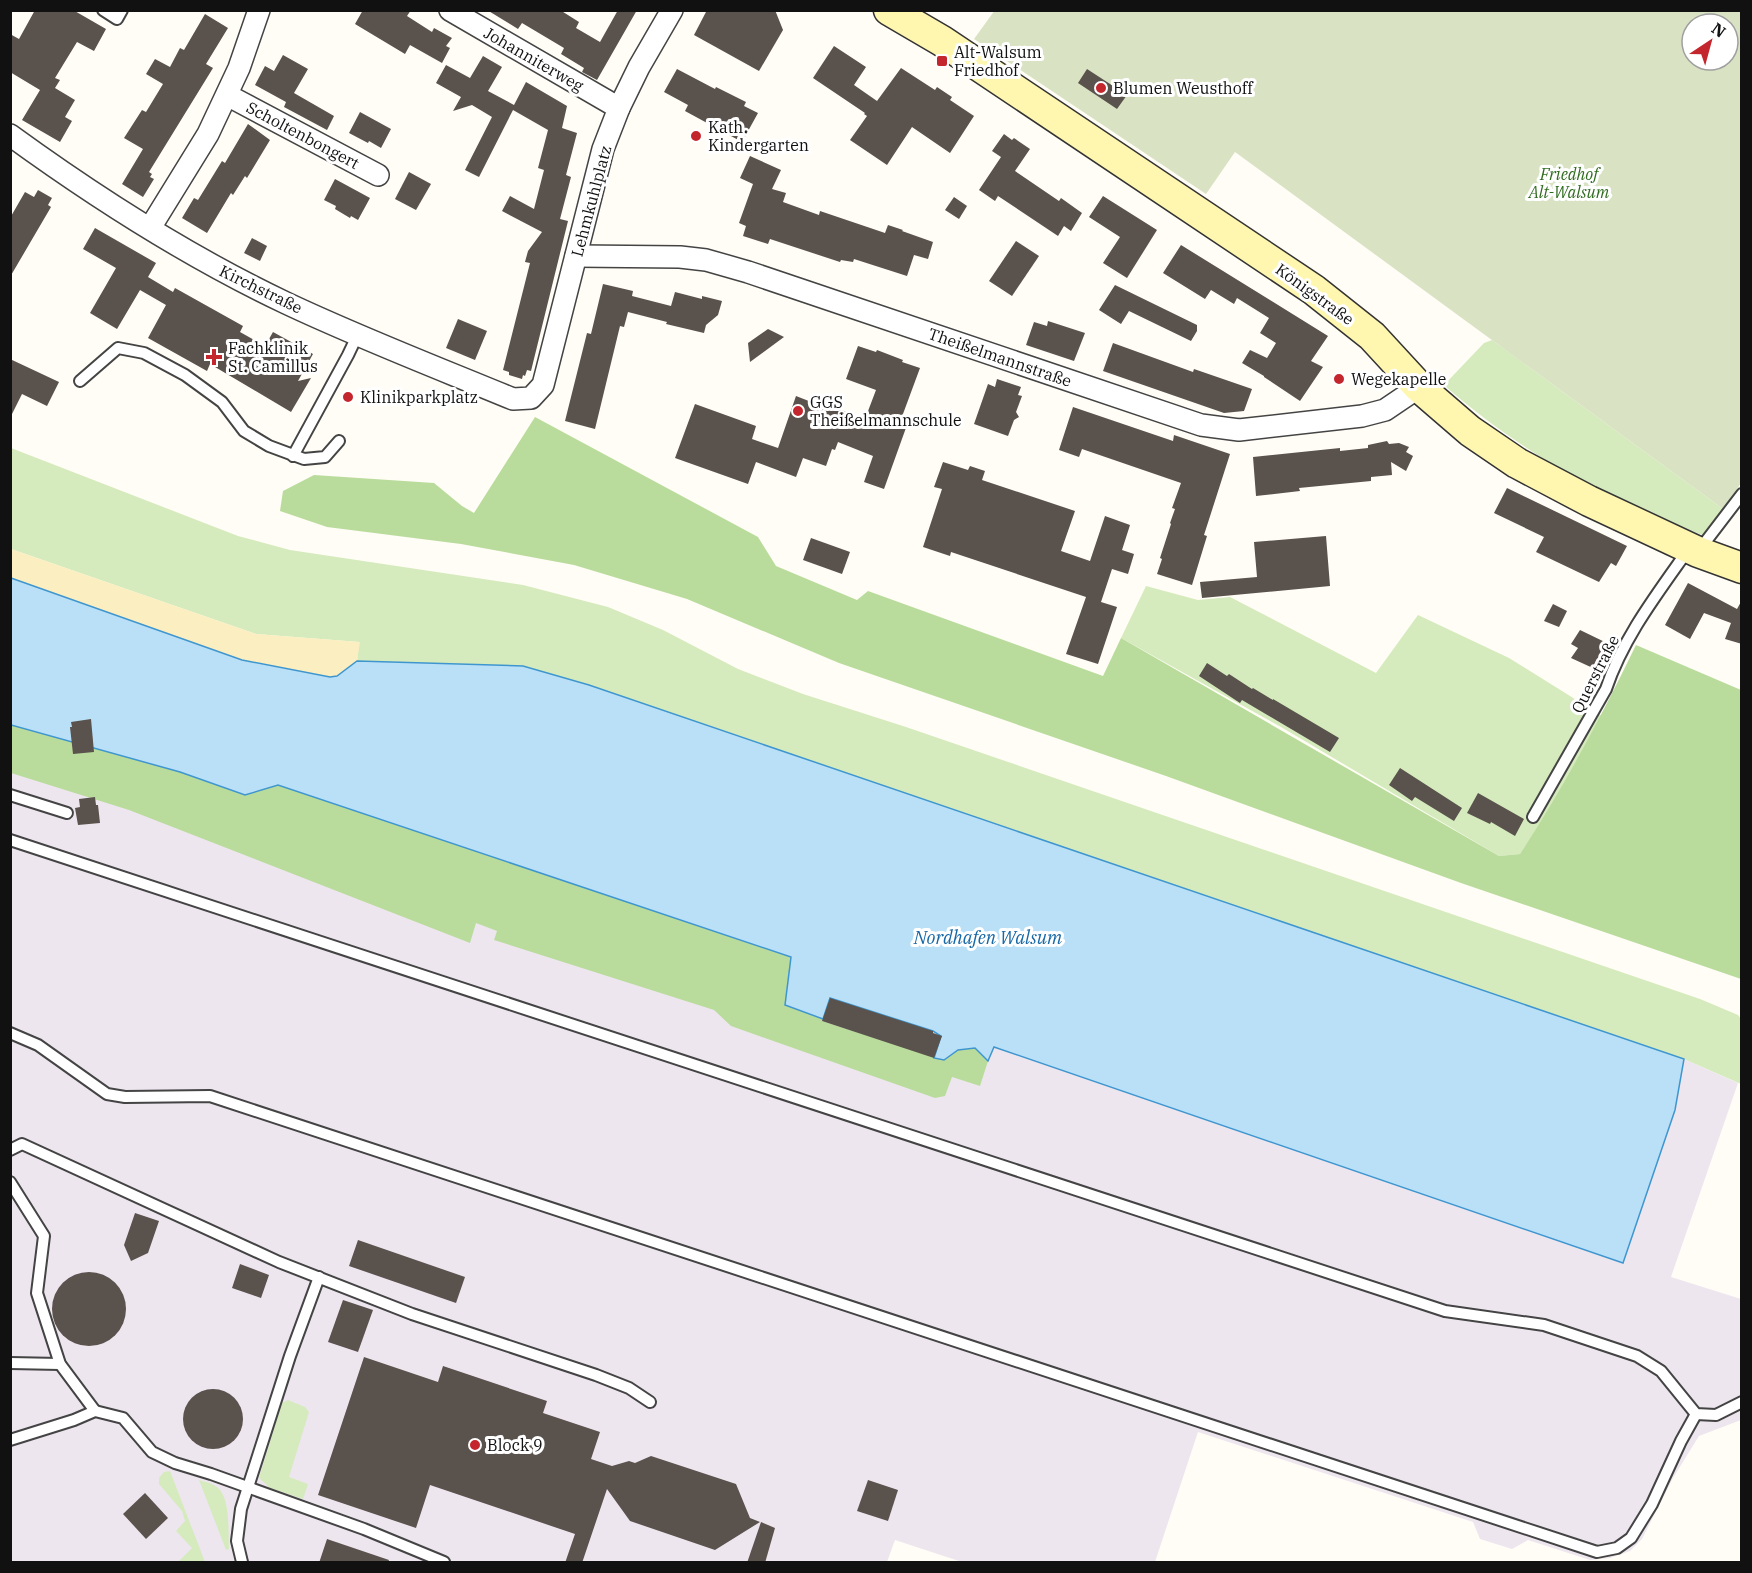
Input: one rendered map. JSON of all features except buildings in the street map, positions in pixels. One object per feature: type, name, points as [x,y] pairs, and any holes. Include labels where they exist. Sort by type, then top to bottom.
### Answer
[{"type":"street","name":"Scholtenbongert","points":[[150,228],[208,134],[227,95],[259,10]]},
{"type":"street","name":"Johanniterweg","points":[[450,10],[618,108]]},
{"type":"street","name":"Lehmkuhlplatz","points":[[531,398],[543,385],[603,149],[618,108],[672,10]]},
{"type":"street","name":"Königstraße","points":[[889,10],[942,42],[1314,290],[1372,336],[1419,387],[1470,431],[1517,463],[1589,501],[1694,550],[1742,568]]},
{"type":"street","name":"Scholtenbongert","points":[[227,95],[378,174]]},
{"type":"street","name":"Kirchstraße","points":[[10,135],[72,180],[177,246],[267,293],[513,399],[531,398]]},
{"type":"street","name":"Theißelmannstraße","points":[[576,256],[680,257],[706,260],[825,297],[1201,425],[1239,430],[1362,416],[1385,410],[1419,387]]},
{"type":"lane","points":[[103,10],[117,19],[122,10]]},
{"type":"lane","points":[[293,456],[358,334]]},
{"type":"lane","points":[[80,381],[118,348],[144,353],[185,375],[222,402],[244,431],[255,439],[304,459],[325,457],[339,441]]},
{"type":"lane","name":"Querstraße","points":[[1533,817],[1606,689],[1613,668],[1647,609],[1742,494]]},
{"type":"lane","points":[[10,795],[67,813]]},
{"type":"lane","points":[[10,840],[1445,1311],[1544,1325],[1637,1356],[1661,1371],[1696,1414],[1716,1415],[1742,1402]]},
{"type":"lane","points":[[10,1033],[38,1045],[107,1095],[125,1097],[210,1096],[1598,1552],[1617,1548],[1631,1538],[1652,1504],[1696,1414]]},
{"type":"lane","points":[[10,1150],[22,1144],[279,1262],[412,1314],[596,1374],[629,1388],[650,1402]]},
{"type":"lane","points":[[10,1182],[44,1236],[37,1293],[60,1364],[95,1411]]},
{"type":"lane","points":[[242,1563],[237,1541],[241,1509],[290,1356],[319,1277]]},
{"type":"lane","points":[[10,1363],[60,1364]]},
{"type":"lane","points":[[10,1440],[95,1411],[123,1418],[152,1452],[175,1463],[364,1529],[444,1563]]},
{"type":"shaded area","points":[[11,725],[180,772],[791,957],[822,1019],[830,998],[933,1031],[942,1036],[935,1058],[988,1061],[994,1047],[1623,1262],[1675,1110],[1684,1059],[1738,1083],[1671,1277],[1741,1299],[1741,1420],[1699,1436],[1673,1478],[1642,1539],[1630,1551],[1610,1558],[1590,1560],[1528,1540],[1512,1549],[1480,1539],[1473,1522],[1198,1432],[1155,1562],[962,1562],[895,1540],[887,1562],[11,1562]]},
{"type":"green space","name":"Friedhof Alt-Walsum","points":[[995,10],[1741,11],[1741,483],[1723,509],[1235,152],[1206,194],[974,39]]},
{"type":"green space","points":[[1492,340],[1723,509],[1702,535],[1619,500],[1572,476],[1497,427],[1444,385],[1484,343]]},
{"type":"green space","points":[[535,417],[758,537],[776,566],[857,600],[868,591],[1103,676],[1121,638],[1499,856],[1520,854],[1581,751],[1636,645],[1741,690],[1741,979],[1461,883],[1166,776],[839,663],[687,599],[574,565],[461,544],[327,527],[280,511],[283,491],[314,475],[434,483],[474,513]]},
{"type":"green space","points":[[11,448],[238,536],[290,550],[523,585],[608,607],[663,630],[738,669],[803,694],[906,727],[1700,999],[1738,1015],[1742,1020],[1741,1084],[1684,1059],[589,685],[523,666],[357,661],[359,642],[256,634],[11,549]]},
{"type":"green space","points":[[1146,586],[1198,600],[1230,597],[1376,673],[1418,615],[1509,658],[1602,716],[1552,806],[1520,854],[1499,856],[1281,727],[1121,638]]},
{"type":"green space","points":[[11,725],[180,772],[245,795],[278,785],[791,957],[785,1005],[823,1019],[822,1021],[944,1060],[958,1050],[975,1048],[988,1061],[980,1086],[952,1077],[945,1096],[935,1098],[731,1026],[714,1010],[494,940],[497,931],[476,923],[470,943],[129,810],[11,773]]},
{"type":"green space","points":[[288,1400],[305,1407],[309,1412],[289,1477],[308,1484],[303,1499],[270,1488],[259,1478],[282,1403]]},
{"type":"green space","points":[[170,1471],[205,1562],[178,1562],[192,1548],[176,1531],[185,1521],[182,1511],[159,1484],[159,1478],[164,1472]]},
{"type":"green space","points":[[199,1480],[217,1487],[225,1499],[229,1549],[226,1550]]},
{"type":"sand","points":[[11,549],[256,634],[360,642],[357,661],[337,677],[330,677],[242,660],[11,578]]},
{"type":"water","name":"Nordhafen Walsum","points":[[11,578],[242,660],[330,677],[337,676],[357,661],[523,666],[589,685],[1684,1059],[1675,1110],[1623,1263],[994,1047],[988,1061],[975,1048],[958,1050],[944,1060],[934,1058],[941,1036],[933,1031],[830,998],[823,1019],[785,1005],[791,957],[278,785],[245,795],[180,772],[11,725]]},
{"type":"place","name":"Alt-Walsum Friedhof","points":[[942,61]]},
{"type":"place","name":"Blumen Weusthoff","points":[[1101,88]]},
{"type":"place","name":"Kath. Kindergarten","points":[[696,136]]},
{"type":"place","name":"Fachklinik St. Camillus","points":[[214,357]]},
{"type":"place","name":"Wegekapelle","points":[[1339,379]]},
{"type":"place","name":"Klinikparkplatz","points":[[348,397]]},
{"type":"place","name":"GGS Theißelmannschule","points":[[798,411]]},
{"type":"place","name":"Block 9","points":[[475,1445]]}]
